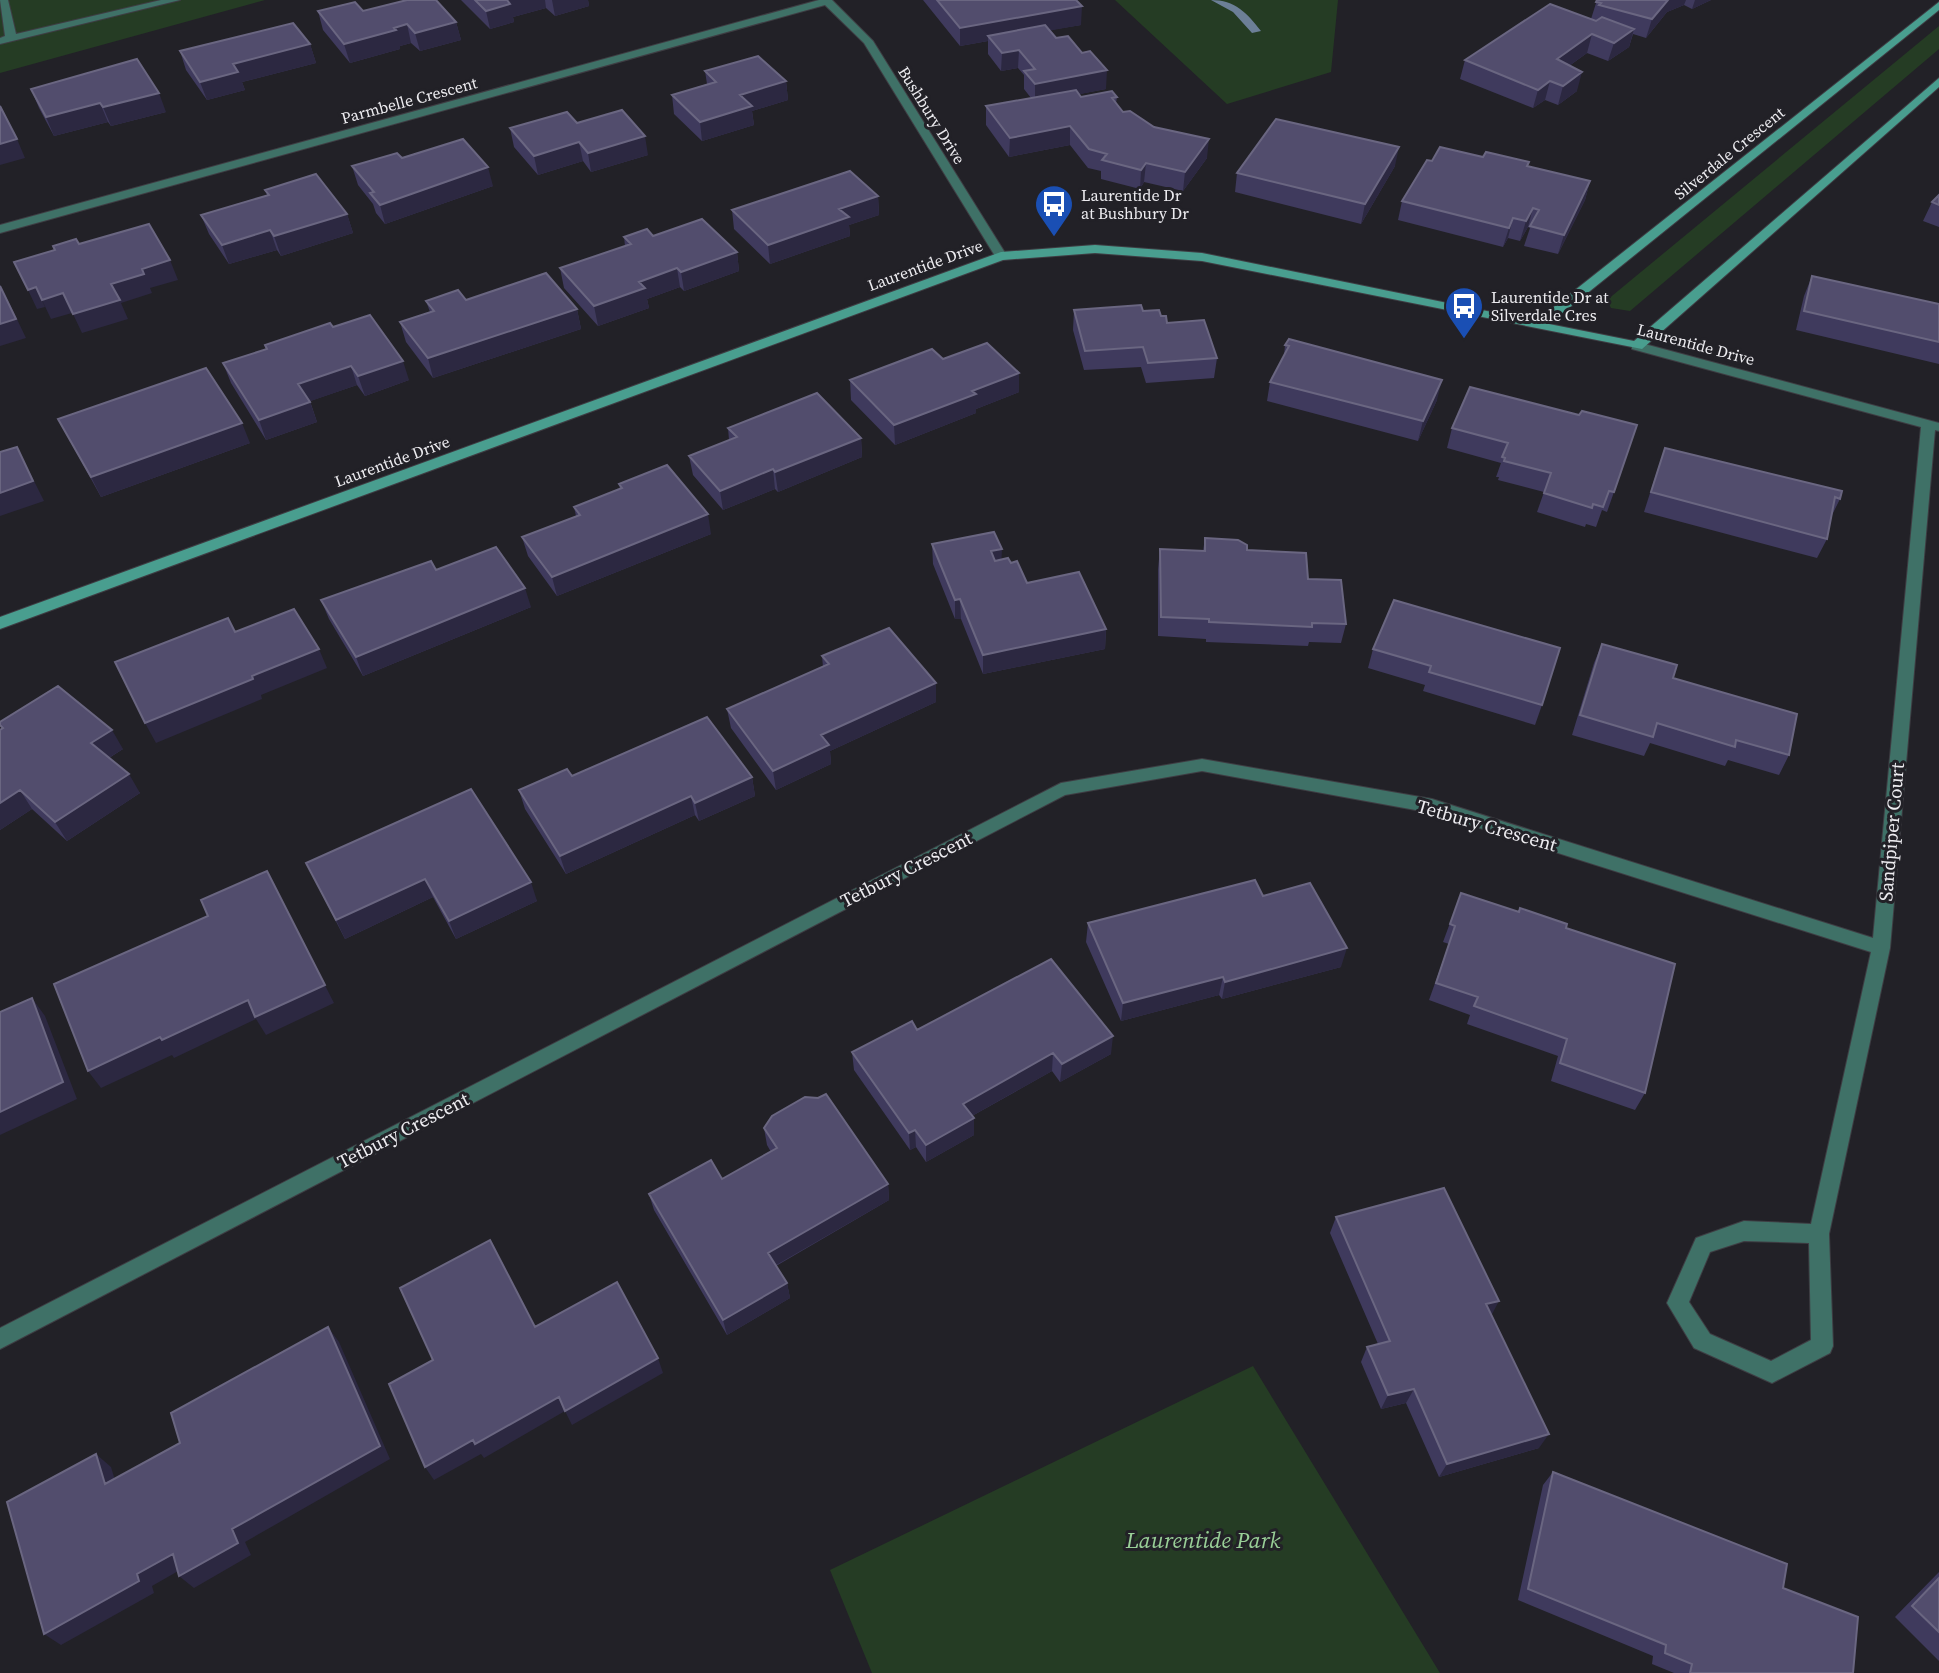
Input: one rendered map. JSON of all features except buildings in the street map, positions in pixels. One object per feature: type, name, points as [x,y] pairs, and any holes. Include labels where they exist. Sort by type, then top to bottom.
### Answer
[{"type":"street","points":[[3,0],[6,39],[175,0]]},
{"type":"street","name":"Parmbelle Crescent","points":[[0,229],[826,0]]},
{"type":"street","name":"Bushbury Drive","points":[[826,0],[867,41],[1001,256]]},
{"type":"street","name":"Silverdale Crescent","points":[[1538,326],[1939,5]]},
{"type":"street","points":[[1637,346],[1939,80]]},
{"type":"street","name":"Laurentide Drive","points":[[0,623],[1001,256],[1095,249],[1202,257],[1637,346],[1934,426]]},
{"type":"street","name":"Sandpiper Court","points":[[1819,1234],[1744,1231],[1703,1245],[1678,1303],[1702,1341],[1772,1372],[1822,1346],[1819,1234],[1881,948],[1934,426]]},
{"type":"street","name":"Tetbury Crescent","points":[[0,1339],[1061,789],[1202,765],[1432,806],[1881,948]]},
{"type":"green space","points":[[0,0],[265,0],[0,73]]},
{"type":"green space","points":[[1115,0],[1338,0],[1331,72],[1227,104]]},
{"type":"green space","points":[[1939,26],[1939,49],[1630,311],[1611,308],[1607,300]]},
{"type":"green space","name":"Laurentide Park","points":[[1253,1366],[1440,1673],[872,1673],[830,1570]]},
{"type":"waterway","points":[[1216,0],[1237,10],[1256,31]]},
{"type":"place","name":"Laurentide Dr at Bushbury Dr","points":[[1054,238]]},
{"type":"place","name":"Laurentide Dr at Silverdale Cres","points":[[1464,340]]}]
